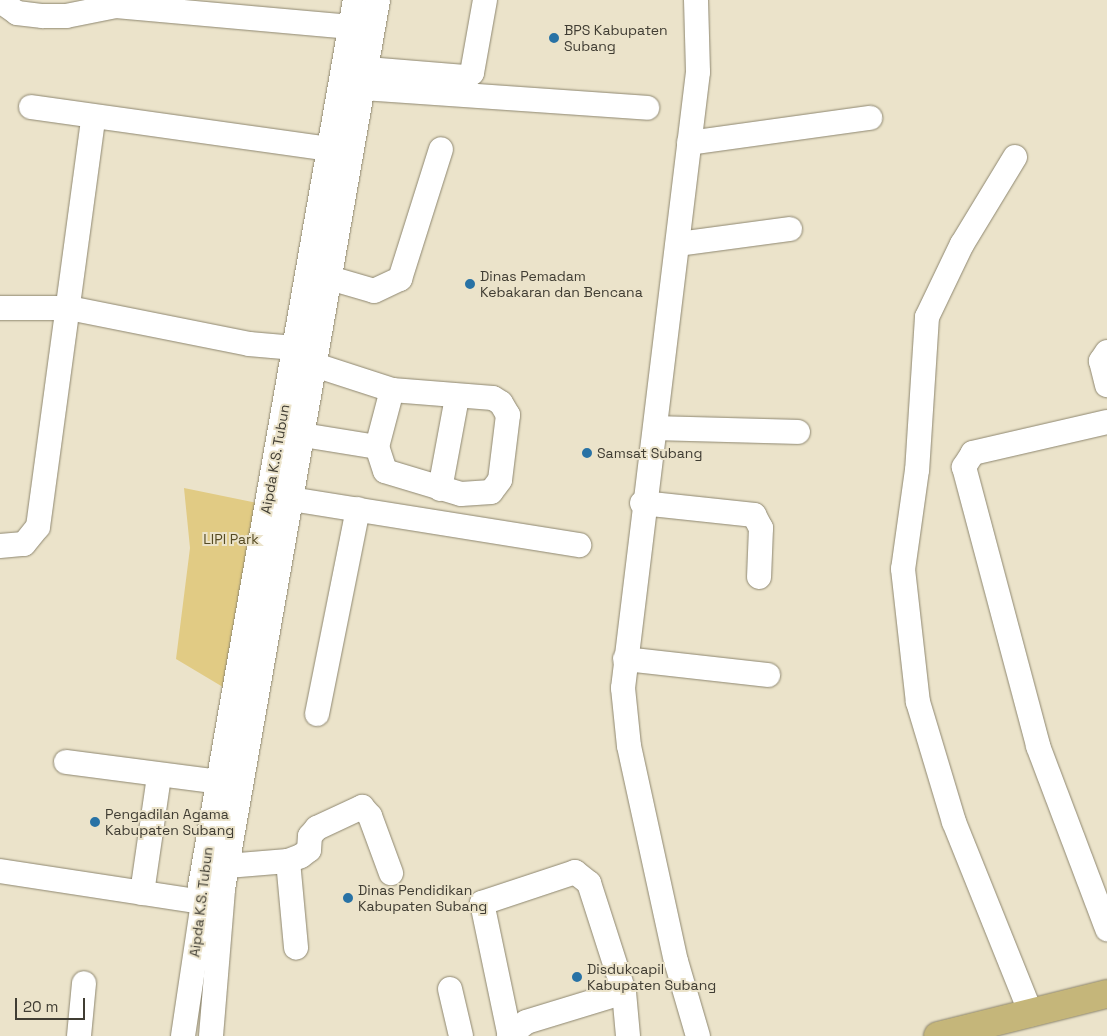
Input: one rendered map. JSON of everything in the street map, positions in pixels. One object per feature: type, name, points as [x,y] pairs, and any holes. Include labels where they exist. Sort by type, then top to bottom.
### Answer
[{"type":"main road","points":[[938,1036],[1107,994]]},
{"type":"street","name":"Aipda K.S. Tubun","points":[[211,1036],[227,866],[315,365],[320,274],[331,149],[355,0]]},
{"type":"street","name":"Aipda K.S. Tubun","points":[[183,1036],[203,902],[200,886],[295,348],[320,274],[366,79],[378,0]]},
{"type":"street","points":[[366,79],[465,77],[472,74],[486,0]]},
{"type":"street","points":[[696,0],[698,72],[656,428],[642,503],[625,659],[624,716],[676,961],[698,1036]]},
{"type":"street","points":[[0,1],[17,13],[43,16],[66,16],[116,6],[199,5],[351,27]]},
{"type":"street","points":[[366,79],[646,108]]},
{"type":"street","points":[[31,107],[93,118],[331,149]]},
{"type":"street","points":[[0,546],[24,544],[38,527],[93,118]]},
{"type":"street","points":[[689,143],[870,118]]},
{"type":"street","points":[[320,274],[374,291],[392,286],[400,279],[441,149]]},
{"type":"street","points":[[1015,157],[962,244],[927,317],[917,470],[903,569],[918,702],[954,822],[1031,1014]]},
{"type":"street","points":[[678,244],[790,229]]},
{"type":"street","points":[[0,308],[68,308],[249,344],[295,348]]},
{"type":"street","points":[[1107,352],[1101,360],[1107,385]]},
{"type":"street","points":[[315,365],[392,390],[457,397],[493,398],[507,411],[500,480],[491,492],[462,494],[392,477],[380,464],[377,448],[392,390]]},
{"type":"street","points":[[440,489],[457,397]]},
{"type":"street","points":[[1107,422],[973,453],[964,467],[1038,746],[1107,929]]},
{"type":"street","points":[[656,428],[798,432]]},
{"type":"street","points":[[303,435],[377,448]]},
{"type":"street","points":[[291,498],[579,545]]},
{"type":"street","points":[[642,503],[754,515],[761,528],[759,577]]},
{"type":"street","points":[[317,714],[358,509]]},
{"type":"street","points":[[625,659],[768,675]]},
{"type":"street","points":[[66,762],[159,777],[219,782]]},
{"type":"street","points":[[142,893],[159,777]]},
{"type":"street","points":[[227,866],[288,861],[309,850],[310,836],[318,828],[362,807],[370,816],[391,873]]},
{"type":"street","points":[[288,861],[296,948]]},
{"type":"street","points":[[0,872],[203,902]]},
{"type":"street","points":[[624,992],[526,1022],[509,1034],[482,903],[575,872],[590,883],[624,992],[628,1036]]},
{"type":"street","points":[[79,1036],[84,983]]},
{"type":"street","points":[[450,989],[461,1036]]},
{"type":"green space","name":"LIPI Park","points":[[184,488],[277,507],[243,699],[176,659],[190,548]]},
{"type":"place","name":"BPS Kabupaten Subang","points":[[554,38]]},
{"type":"place","name":"Dinas Pemadam Kebakaran dan Bencana","points":[[470,284]]},
{"type":"place","name":"Samsat Subang","points":[[587,453]]},
{"type":"place","name":"Pengadilan Agama Kabupaten Subang","points":[[95,822]]},
{"type":"place","name":"Dinas Pendidikan Kabupaten Subang","points":[[348,898]]},
{"type":"place","name":"Disdukcapil Kabupaten Subang","points":[[577,977]]}]
